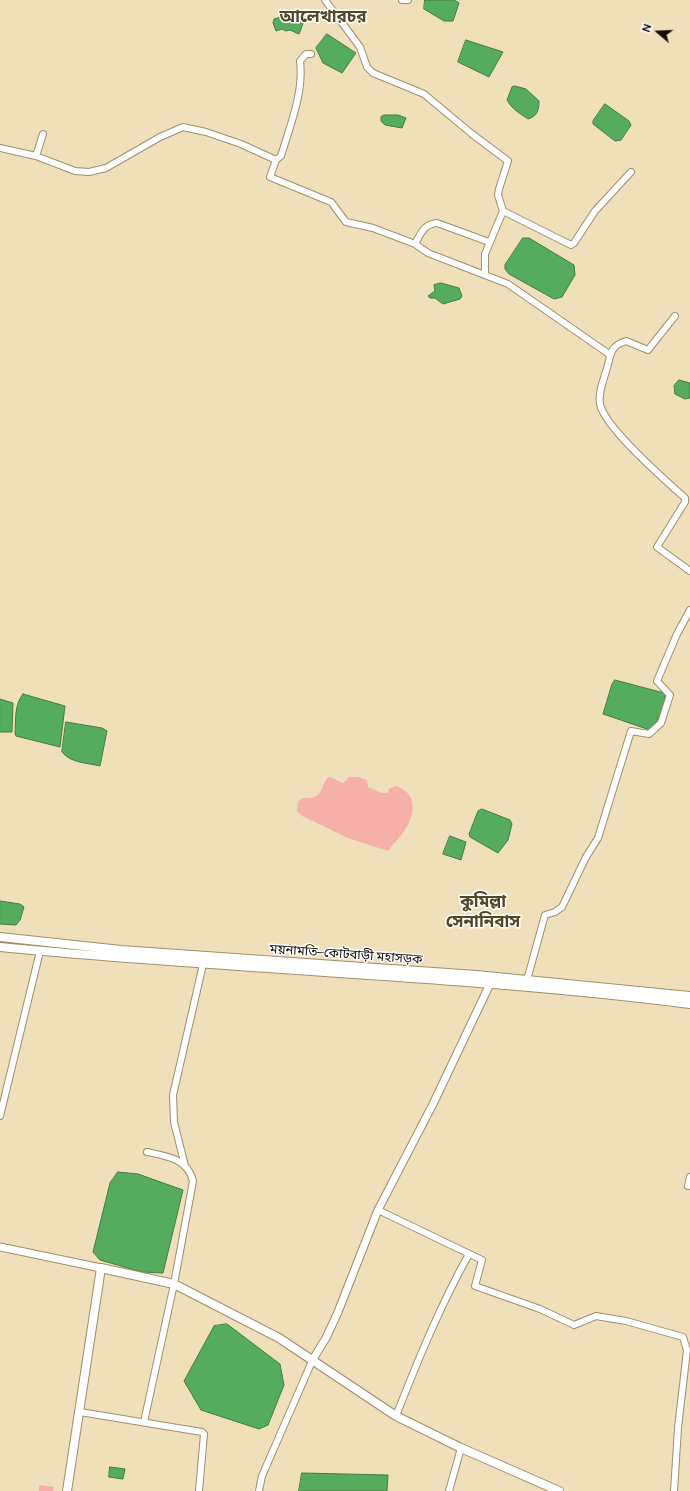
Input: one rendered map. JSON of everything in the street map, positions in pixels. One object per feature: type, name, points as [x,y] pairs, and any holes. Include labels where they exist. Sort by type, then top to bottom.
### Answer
[{"type":"main road","name":"ময়নামতি–কোটবাড়ী মহাসড়ক","points":[[0,937],[204,960],[490,980],[690,1004]]},
{"type":"main road","name":"ময়নামতি–কোটবাড়ী মহাসড়ক","points":[[0,947],[135,960],[204,960]]},
{"type":"main road","name":"ময়নামতি–কোটবাড়ী মহাসড়ক","points":[[490,980],[527,980],[690,996]]},
{"type":"main road","points":[[67,1491],[101,1268],[174,1284],[279,1338],[313,1359],[396,1416],[461,1448],[559,1491]]},
{"type":"street","points":[[326,0],[360,47],[367,67],[373,73],[424,94],[472,134],[507,159],[508,161],[498,195],[503,211],[485,254],[485,274]]},
{"type":"street","points":[[402,0],[408,0]]},
{"type":"street","points":[[311,54],[306,54],[300,61],[301,73],[294,109],[281,156],[276,160],[270,176],[332,202],[346,222],[373,228],[415,244],[428,253],[508,284],[609,354]]},
{"type":"street","points":[[0,148],[36,156],[75,171],[89,172],[106,168],[160,137],[183,127],[206,132],[241,144],[276,160]]},
{"type":"street","points":[[36,156],[43,134]]},
{"type":"street","points":[[503,211],[571,245],[574,243],[595,211],[631,172]]},
{"type":"street","points":[[415,244],[424,228],[429,224],[437,224],[489,242]]},
{"type":"street","points":[[675,316],[648,350],[626,341],[620,343],[609,354],[601,389],[600,404],[605,416],[643,460],[685,498],[685,502],[657,547],[690,571]]},
{"type":"street","points":[[527,980],[545,915],[555,912],[562,907],[586,857],[598,838],[631,731],[649,734],[661,723],[670,695],[657,681],[677,634],[690,610]]},
{"type":"street","points":[[0,1116],[40,951]]},
{"type":"street","points":[[185,1166],[174,1122],[172,1096],[204,960]]},
{"type":"street","points":[[259,1491],[262,1476],[313,1359],[326,1338],[338,1312],[378,1210],[433,1104],[490,980]]},
{"type":"street","points":[[144,1422],[174,1284],[193,1181],[190,1171],[185,1166],[168,1156],[147,1152]]},
{"type":"street","points":[[688,1186],[690,1177]]},
{"type":"street","points":[[378,1210],[482,1260],[475,1286],[540,1309],[574,1325],[596,1316],[626,1321],[683,1337],[687,1350],[678,1428],[674,1491]]},
{"type":"street","points":[[0,1247],[101,1268]]},
{"type":"street","points":[[396,1416],[423,1347],[452,1285],[469,1254]]},
{"type":"street","points":[[80,1412],[199,1431],[204,1434],[199,1491]]},
{"type":"street","points":[[449,1491],[461,1448]]},
{"type":"shaded area","points":[[425,0],[454,0],[459,3],[453,21],[444,21],[424,9]]},
{"type":"shaded area","points":[[289,10],[299,14],[304,21],[299,34],[290,30],[286,31],[282,29],[276,31],[273,23],[274,19],[281,17]]},
{"type":"shaded area","points":[[327,34],[356,53],[342,73],[323,63],[316,48]]},
{"type":"shaded area","points":[[466,40],[503,52],[489,77],[458,62]]},
{"type":"shaded area","points":[[515,86],[526,89],[539,101],[537,113],[531,118],[528,119],[519,113],[507,100],[512,87]]},
{"type":"shaded area","points":[[605,104],[629,121],[631,125],[621,140],[615,141],[593,124],[593,121]]},
{"type":"shaded area","points":[[384,115],[398,115],[406,118],[402,128],[385,125],[381,121],[381,117]]},
{"type":"shaded area","points":[[523,238],[529,238],[574,265],[575,275],[562,297],[554,299],[509,274],[505,269],[505,265]]},
{"type":"shaded area","points":[[441,283],[459,288],[462,296],[460,299],[443,304],[435,298],[430,298],[428,296],[435,291],[434,285]]},
{"type":"shaded area","points":[[679,380],[690,383],[690,398],[685,399],[675,394],[674,386]]},
{"type":"shaded area","points":[[615,680],[664,693],[665,697],[661,713],[650,730],[603,714],[612,684]]},
{"type":"shaded area","points":[[23,694],[65,706],[60,747],[16,736],[17,708]]},
{"type":"shaded area","points":[[0,699],[13,703],[12,732],[0,732]]},
{"type":"shaded area","points":[[66,722],[102,728],[107,731],[100,766],[74,760],[65,756],[62,752]]},
{"type":"shaded area","points":[[330,777],[343,783],[349,777],[358,777],[367,780],[368,787],[382,793],[388,793],[389,789],[395,786],[403,789],[408,794],[412,800],[413,806],[410,820],[402,834],[388,851],[348,838],[302,816],[297,811],[298,802],[302,798],[317,796],[327,778]]},
{"type":"shaded area","points":[[482,809],[510,820],[512,824],[508,840],[498,853],[470,837],[469,834],[478,811]]},
{"type":"shaded area","points":[[450,836],[466,842],[461,860],[443,854]]},
{"type":"shaded area","points":[[0,901],[20,904],[24,907],[20,920],[16,925],[0,924]]},
{"type":"shaded area","points":[[118,1172],[138,1174],[183,1190],[163,1273],[142,1272],[100,1260],[93,1252],[110,1183]]},
{"type":"shaded area","points":[[227,1324],[280,1364],[284,1385],[268,1425],[259,1429],[201,1410],[184,1381],[214,1326]]},
{"type":"shaded area","points":[[110,1467],[125,1469],[123,1479],[109,1477]]},
{"type":"shaded area","points":[[302,1473],[388,1475],[387,1491],[299,1491]]},
{"type":"shaded area","points":[[39,1485],[54,1487],[53,1491],[39,1491]]},
{"type":"district","name":"আলেখারচর","points":[[323,16]]},
{"type":"district","name":"কুমিল্লা সেনানিবাস","points":[[483,911]]}]
